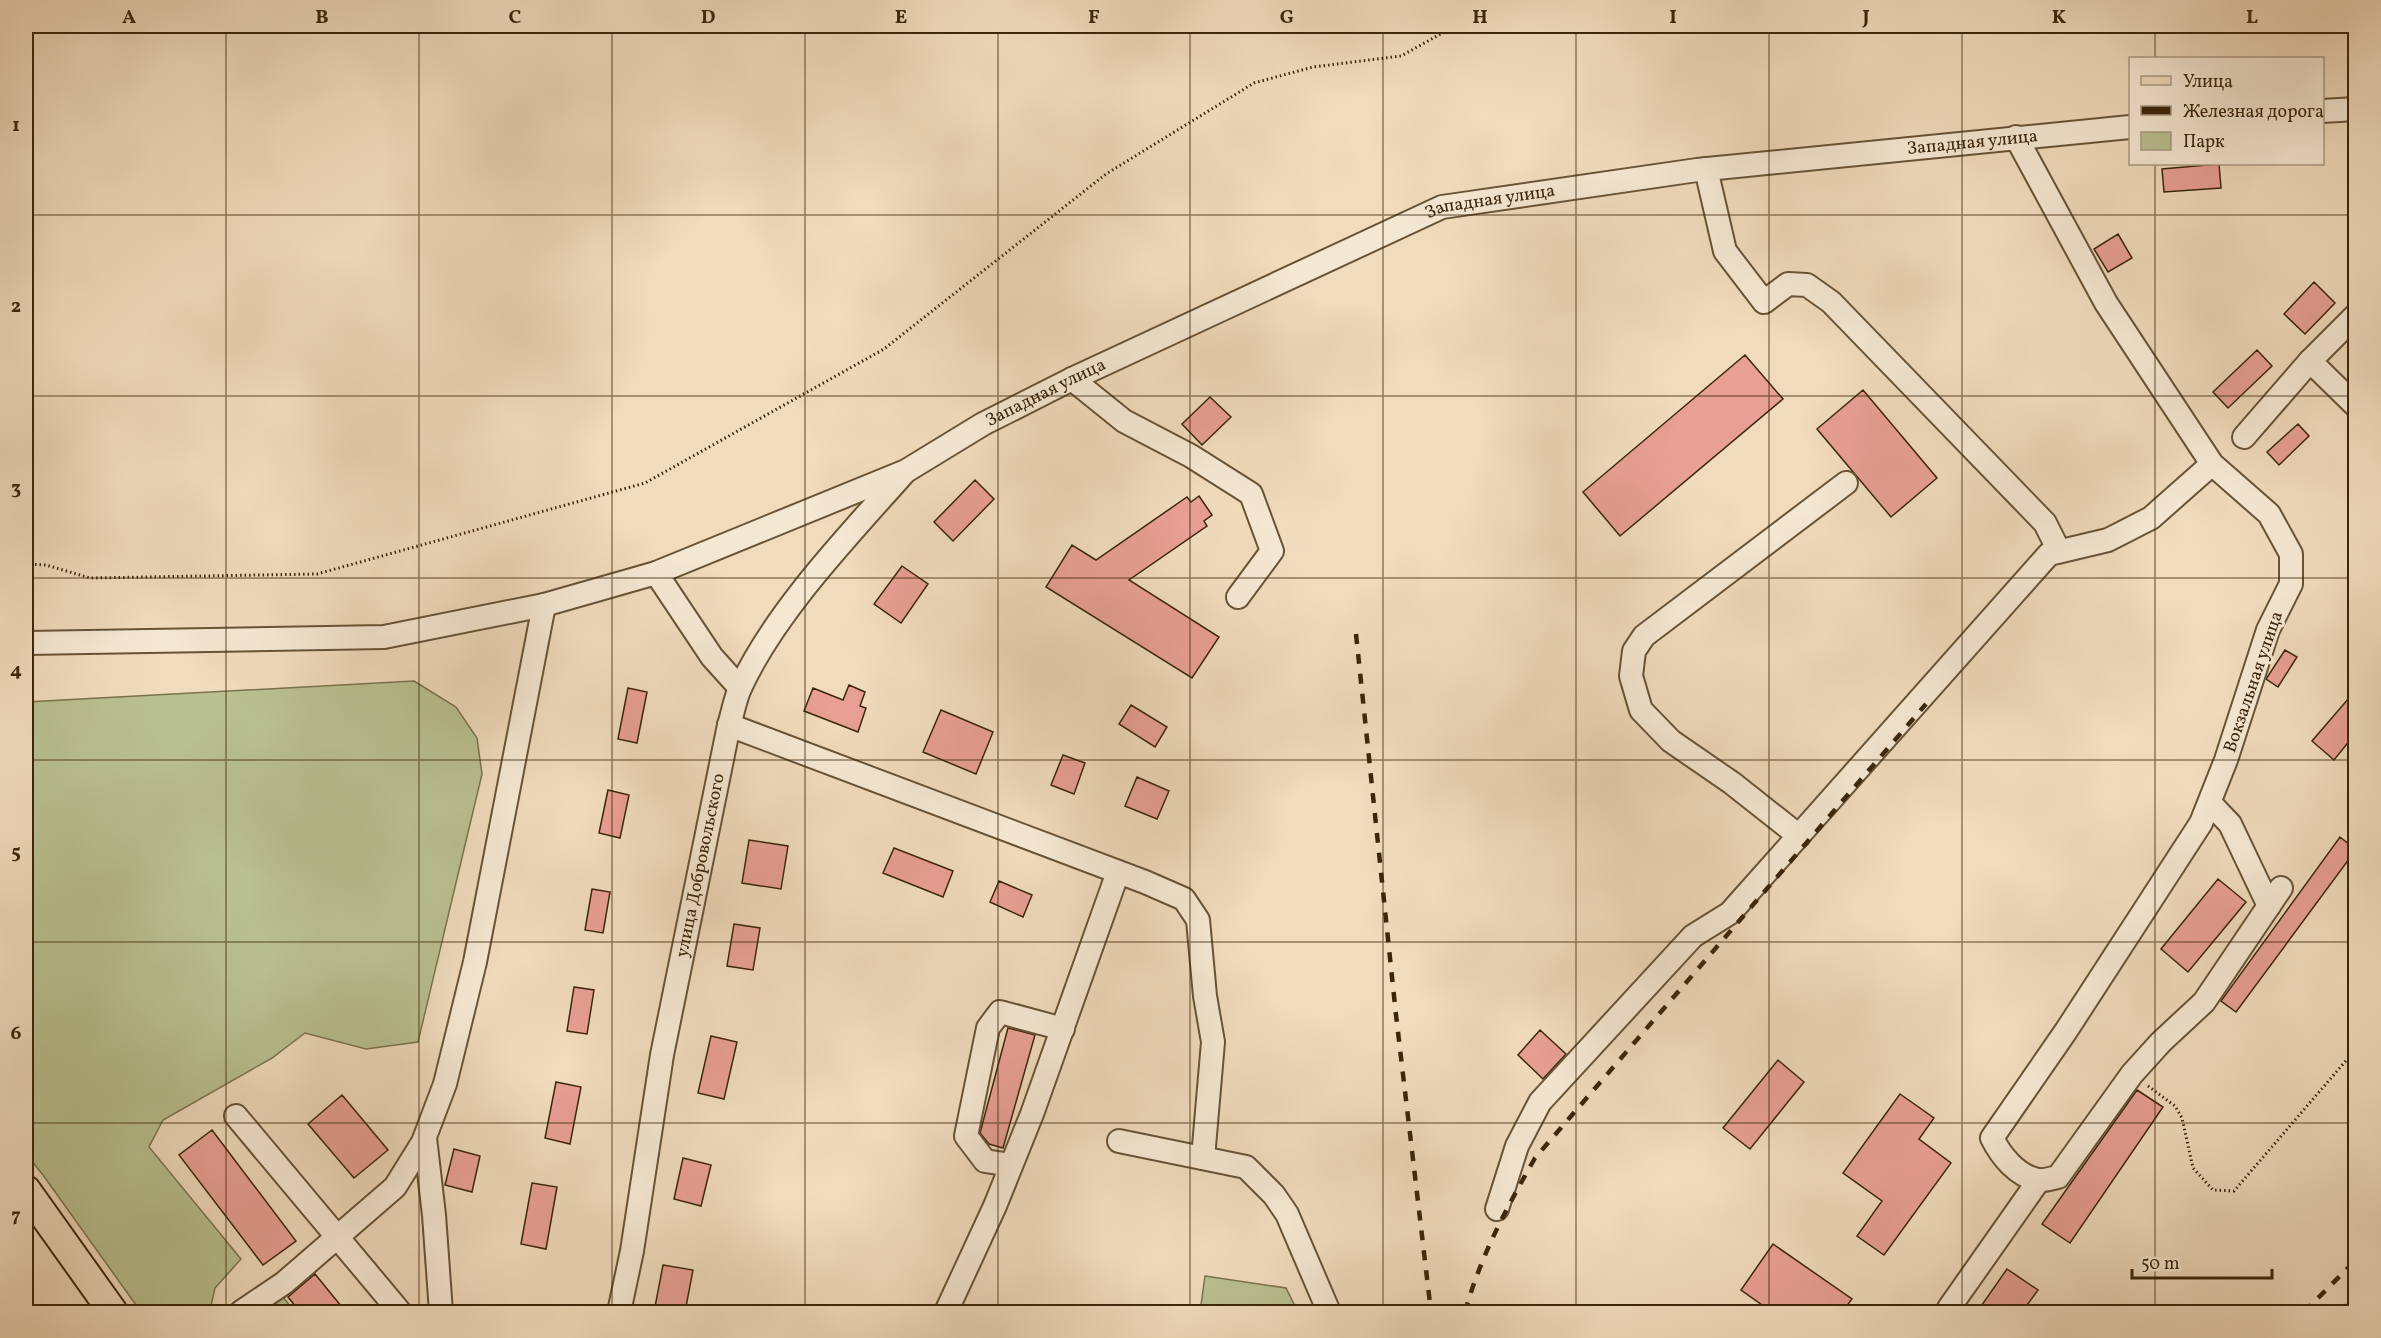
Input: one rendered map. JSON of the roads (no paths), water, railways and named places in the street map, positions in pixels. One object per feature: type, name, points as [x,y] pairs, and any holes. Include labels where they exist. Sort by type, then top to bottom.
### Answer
[{"type":"main road","points":[[26,1190],[113,1312]]},
{"type":"street","points":[[2324,111],[2355,108]]},
{"type":"street","name":"Западная улица","points":[[906,471],[983,424],[1072,379],[1442,207],[1706,169],[2129,127]]},
{"type":"street","name":"Вокзальная улица","points":[[2016,137],[2106,303],[2212,464],[2269,514],[2291,554],[2291,584],[2268,630],[2226,760],[2201,823],[2066,1031],[1992,1138],[1998,1150],[2017,1171],[2039,1180]]},
{"type":"street","points":[[1706,169],[1725,251],[1764,302],[1788,284],[1807,285],[1831,302],[2045,522],[2059,551]]},
{"type":"street","points":[[2244,436],[2310,361],[2355,315]]},
{"type":"street","points":[[2310,361],[2355,406]]},
{"type":"street","points":[[1072,379],[1124,421],[1191,456],[1251,494],[1272,551],[1238,597]]},
{"type":"street","points":[[1497,1209],[1517,1146],[1540,1102],[1693,936],[1730,913],[2049,554],[2108,540],[2151,518],[2212,464]]},
{"type":"street","points":[[26,643],[384,637],[544,604],[656,573],[906,471]]},
{"type":"street","name":"улица Добровольского","points":[[618,1312],[632,1251],[662,1055],[729,725],[740,688],[778,624],[836,550],[906,471]]},
{"type":"street","points":[[1798,836],[1732,783],[1671,741],[1641,710],[1631,676],[1634,651],[1644,636],[1846,483]]},
{"type":"street","points":[[656,573],[712,657],[740,688]]},
{"type":"street","points":[[241,1312],[284,1283],[394,1187],[424,1138],[445,1084],[475,962],[544,604]]},
{"type":"street","points":[[729,725],[1145,882],[1184,899],[1198,920],[1205,996],[1213,1042],[1203,1158]]},
{"type":"street","points":[[1949,1308],[2039,1180],[2058,1177],[2132,1074],[2161,1042],[2204,1002],[2275,897],[2230,824],[2210,803]]},
{"type":"street","points":[[946,1312],[1032,1114],[1118,872]]},
{"type":"street","points":[[1011,1165],[985,1161],[966,1136],[988,1028],[1000,1012],[1063,1029]]},
{"type":"street","points":[[236,1116],[400,1312]]},
{"type":"street","points":[[424,1138],[434,1215],[441,1312]]},
{"type":"street","points":[[1119,1141],[1246,1167],[1274,1195],[1287,1214],[1329,1312]]},
{"type":"railway","points":[[1356,634],[1396,1015],[1431,1312]]},
{"type":"railway","points":[[1465,1312],[1471,1291],[1495,1233],[1535,1158],[1926,704]]},
{"type":"railway","points":[[2304,1312],[2356,1260]]},
{"type":"railway","points":[[2340,1312],[2356,1297]]}]
